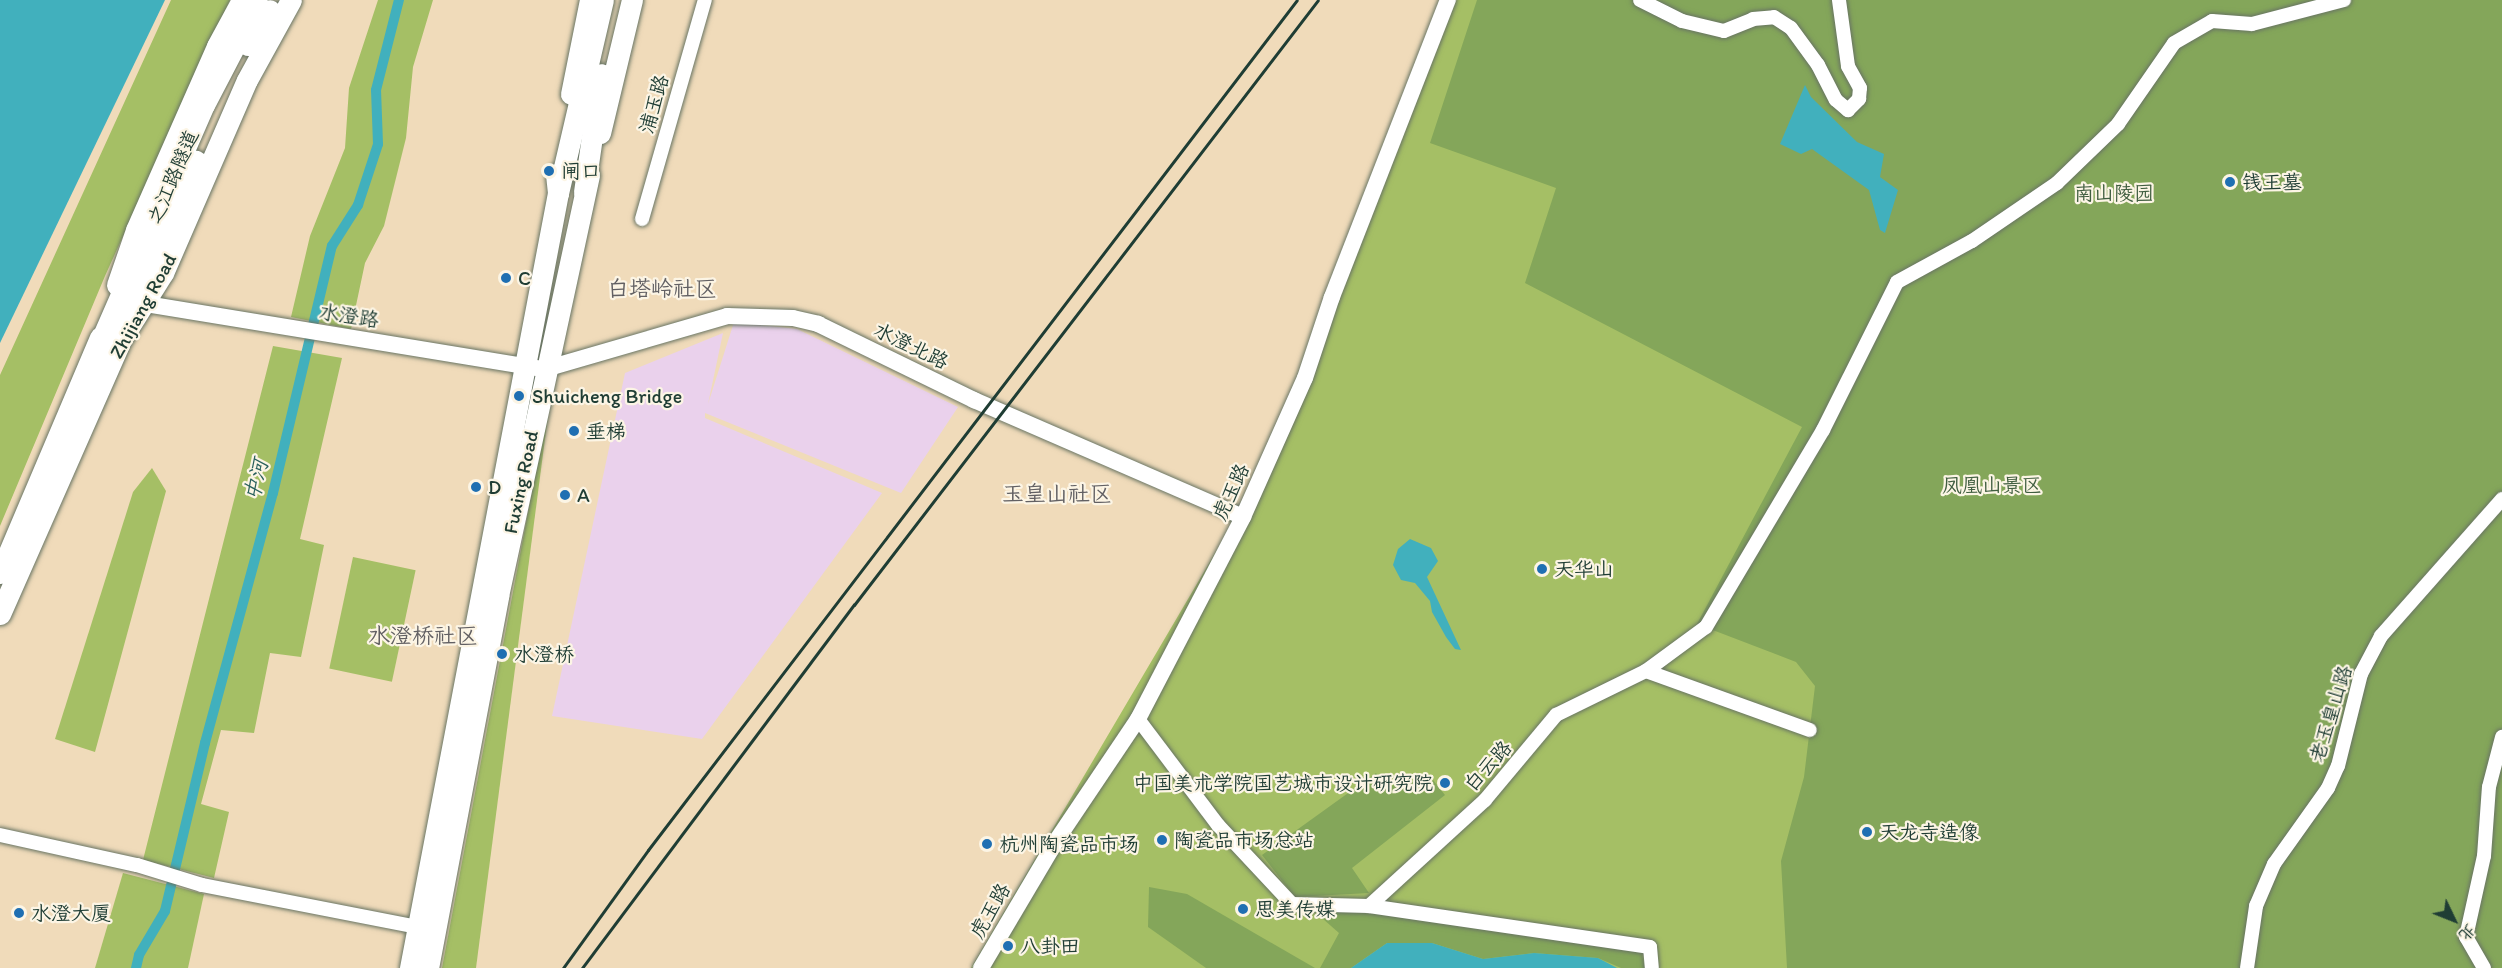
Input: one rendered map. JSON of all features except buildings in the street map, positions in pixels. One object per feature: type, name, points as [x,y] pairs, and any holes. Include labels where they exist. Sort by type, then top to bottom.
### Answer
[{"type":"main road","name":"Zhijiang Road","points":[[0,614],[122,338],[146,304],[177,245],[247,80],[291,0]]},
{"type":"main road","name":"Fuxing Road","points":[[410,968],[426,928],[534,367],[558,194],[556,173],[590,0]]},
{"type":"main road","points":[[558,194],[603,0]]},
{"type":"main road","points":[[584,192],[598,86],[616,0]]},
{"type":"main road","name":"Fuxing Road","points":[[534,367],[584,192],[632,0]]},
{"type":"main road","name":"之江路隧道","points":[[122,338],[217,107],[256,4]]},
{"type":"main road","name":"之江路隧道","points":[[95,354],[204,105],[256,4]]},
{"type":"main road","name":"Zhijiang Road","points":[[0,573],[95,354]]},
{"type":"main road","name":"Fuxing Road","points":[[426,928],[428,968]]},
{"type":"street","name":"浦玉路","points":[[642,219],[705,0]]},
{"type":"street","name":"虎玉路","points":[[981,968],[1056,841],[1138,719],[1243,517],[1305,378],[1332,297],[1448,0]]},
{"type":"street","points":[[1640,0],[1682,21],[1724,31],[1753,19],[1774,17],[1791,28],[1818,65],[1836,100],[1848,110],[1859,99],[1860,88],[1848,66],[1839,0]]},
{"type":"street","name":"白云路","points":[[1369,906],[1485,800],[1556,715],[1646,671],[1706,627],[1823,430],[1897,282],[1972,241],[2057,183],[2118,124],[2174,43],[2212,21],[2252,24],[2344,0]]},
{"type":"street","name":"水澄路","points":[[146,304],[534,367]]},
{"type":"street","name":"水澄北路","points":[[534,367],[728,316],[793,318],[818,324],[974,400],[1243,517]]},
{"type":"street","name":"老玉皇山路","points":[[2247,968],[2256,906],[2274,864],[2315,807],[2338,766],[2361,674],[2381,636],[2502,499]]},
{"type":"street","points":[[1646,671],[1810,730]]},
{"type":"street","points":[[1138,719],[1218,825],[1293,904],[1369,906],[1650,947],[1652,968]]},
{"type":"street","points":[[2484,968],[2466,937],[2484,856],[2489,787],[2502,736]]},
{"type":"street","points":[[0,835],[137,865],[202,885],[426,928]]},
{"type":"shaded area","points":[[734,322],[797,329],[958,407],[901,493],[705,413],[705,418],[882,493],[702,739],[552,716],[625,373],[723,333],[708,404]]},
{"type":"green space","points":[[171,0],[230,0],[105,276],[0,526],[0,375]]},
{"type":"green space","points":[[378,0],[433,0],[413,67],[406,138],[384,226],[365,263],[351,329],[291,317],[310,236],[345,148],[349,88]]},
{"type":"green space","name":"凤凰山景区","points":[[1456,0],[2502,0],[2502,968],[971,968],[1258,480]]},
{"type":"green space","name":"凤凰山景区","points":[[1477,0],[2502,0],[2502,968],[1787,968],[1781,861],[1804,777],[1815,686],[1796,662],[1697,624],[1802,427],[1525,283],[1556,188],[1430,143]]},
{"type":"green space","points":[[273,346],[342,358],[300,539],[324,545],[301,657],[270,653],[254,733],[221,730],[201,804],[229,812],[214,878],[143,860]]},
{"type":"green space","points":[[552,385],[476,968],[442,968]]},
{"type":"green space","points":[[152,468],[166,491],[95,752],[55,739],[133,492]]},
{"type":"green space","points":[[353,557],[416,570],[392,682],[329,669]]},
{"type":"green space","points":[[1376,773],[1388,789],[1408,775],[1417,789],[1433,780],[1445,795],[1352,868],[1369,893],[1295,897],[1262,855]]},
{"type":"green space","points":[[123,873],[204,894],[188,968],[95,968]]},
{"type":"green space","points":[[1149,887],[1187,894],[1315,968],[1206,968],[1148,927]]},
{"type":"green space","points":[[1306,904],[1640,946],[1645,968],[1621,968],[1598,958],[1534,953],[1483,959],[1432,943],[1387,943],[1351,968],[1320,968],[1339,933]]},
{"type":"water","points":[[0,0],[165,0],[0,343]]},
{"type":"water","points":[[1805,85],[1811,97],[1857,142],[1884,154],[1880,177],[1898,190],[1885,233],[1880,230],[1869,190],[1812,149],[1801,154],[1780,144]]},
{"type":"water","points":[[1410,539],[1431,548],[1438,561],[1427,577],[1461,650],[1455,649],[1446,637],[1432,612],[1430,601],[1415,583],[1401,580],[1393,565],[1398,549]]},
{"type":"water","points":[[1387,943],[1432,943],[1483,959],[1534,953],[1598,958],[1617,968],[1351,968]]},
{"type":"waterway","name":"中河","points":[[136,968],[139,955],[165,911],[205,743],[273,493],[332,246],[358,205],[378,144],[376,90],[399,0]]},
{"type":"railway","points":[[563,968],[648,850],[1297,0]]},
{"type":"railway","points":[[582,968],[854,605],[1318,0]]},
{"type":"place","name":"闸口","points":[[549,171]]},
{"type":"place","name":"钱王墓","points":[[2230,182]]},
{"type":"place","name":"C","points":[[506,278]]},
{"type":"place","name":"Shuicheng Bridge","points":[[519,396]]},
{"type":"place","name":"垂梯","points":[[574,431]]},
{"type":"place","name":"D","points":[[476,487]]},
{"type":"place","name":"A","points":[[565,495]]},
{"type":"place","name":"天华山","points":[[1542,569]]},
{"type":"place","name":"水澄桥","points":[[502,654]]},
{"type":"place","name":"中国美术学院国艺城市设计研究院","points":[[1445,783]]},
{"type":"place","name":"天龙寺造像","points":[[1867,832]]},
{"type":"place","name":"陶瓷品市场总站","points":[[1162,840]]},
{"type":"place","name":"杭州陶瓷品市场","points":[[987,844]]},
{"type":"place","name":"思美传媒","points":[[1243,909]]},
{"type":"place","name":"水澄大厦","points":[[19,913]]},
{"type":"place","name":"八卦田","points":[[1008,946]]},
{"type":"district","name":"白塔岭社区","points":[[662,289]]},
{"type":"district","name":"玉皇山社区","points":[[1057,494]]},
{"type":"district","name":"水澄桥社区","points":[[423,636]]},
{"type":"park label","name":"南山陵园","points":[[2114,193]]}]
